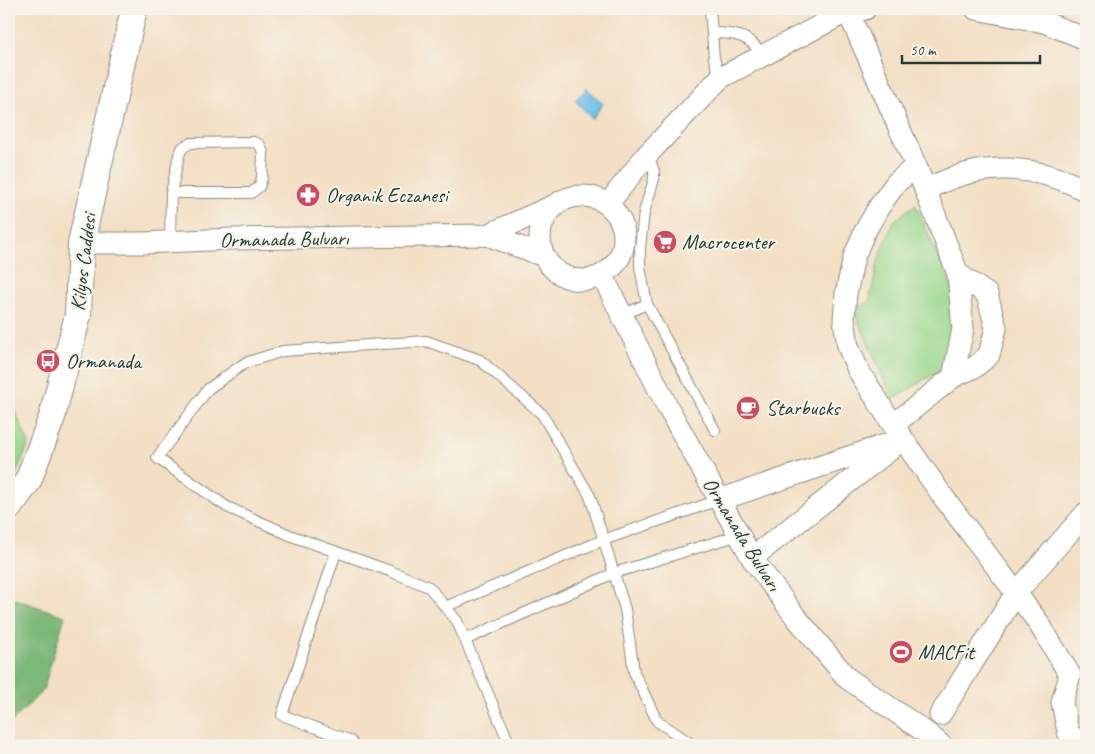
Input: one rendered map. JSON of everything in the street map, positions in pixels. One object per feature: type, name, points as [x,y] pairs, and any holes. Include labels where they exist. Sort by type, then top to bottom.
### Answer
[{"type":"street","name":"Kilyos Caddesi","points":[[9,507],[28,482],[52,417],[78,315],[81,243],[134,9]]},
{"type":"street","points":[[608,204],[645,157],[720,78],[853,9],[958,274],[963,329],[953,377]]},
{"type":"street","points":[[976,9],[1044,22],[1086,39]]},
{"type":"street","points":[[916,166],[896,183],[879,207],[864,233],[854,257],[846,294],[844,319],[848,346],[858,370],[898,432],[944,498],[1038,622],[1070,675],[1062,702],[1068,732],[1081,745]]},
{"type":"street","points":[[925,189],[968,173],[995,169],[1020,170],[1047,175],[1086,191]]},
{"type":"street","points":[[582,195],[596,197],[608,204],[618,215],[624,228],[625,242],[621,256],[613,267],[602,276],[589,280],[576,280],[562,276],[551,267],[544,256],[540,242],[541,229],[546,216],[555,205],[568,198],[582,195]]},
{"type":"street","name":"Ormanada Bulvarı","points":[[487,235],[555,205]]},
{"type":"street","name":"Ormanada Bulvarı","points":[[81,243],[487,235],[544,256]]},
{"type":"street","points":[[752,558],[898,432],[953,377],[975,366],[989,355],[996,328],[986,294],[958,274]]},
{"type":"street","name":"Ormanada Bulvarı","points":[[602,276],[666,406],[752,558],[794,616],[847,678],[941,745]]},
{"type":"street","points":[[719,500],[898,432]]},
{"type":"street","points":[[940,715],[1016,593],[1086,513]]},
{"type":"lane","points":[[710,9],[714,58],[720,78]]},
{"type":"lane","points":[[712,33],[738,35],[754,44],[763,55]]},
{"type":"lane","points":[[170,241],[171,193],[179,155],[183,147],[191,143],[254,142],[260,145],[263,153],[262,178],[259,187],[251,193],[171,193]]},
{"type":"lane","points":[[645,157],[652,165],[654,171],[654,178],[644,212],[640,248],[640,267],[647,304],[715,430]]},
{"type":"lane","points":[[622,315],[647,304]]},
{"type":"lane","points":[[510,745],[457,621],[429,587],[292,536],[226,507],[157,458],[208,389],[245,363],[284,351],[426,341],[480,360],[542,414],[590,496],[625,609],[634,672],[657,721],[694,745]]},
{"type":"lane","points":[[445,606],[603,540],[719,500]]},
{"type":"lane","points":[[465,640],[614,573],[738,535]]},
{"type":"lane","points":[[336,552],[282,715],[351,741],[354,745]]},
{"type":"green space","points":[[915,204],[953,290],[954,365],[925,379],[893,400],[854,311],[869,302],[879,258],[893,222]]},
{"type":"green space","points":[[9,397],[29,444],[9,486]]},
{"type":"green space","points":[[9,597],[65,616],[43,690],[12,722],[9,721]]},
{"type":"water","points":[[587,88],[603,104],[592,119],[575,100]]},
{"type":"place","name":"Organik Eczanesi","points":[[308,195]]},
{"type":"place","name":"Macrocenter","points":[[665,242]]},
{"type":"place","name":"Ormanada","points":[[48,361]]},
{"type":"place","name":"Starbucks","points":[[748,408]]},
{"type":"place","name":"MACFit","points":[[901,652]]}]
